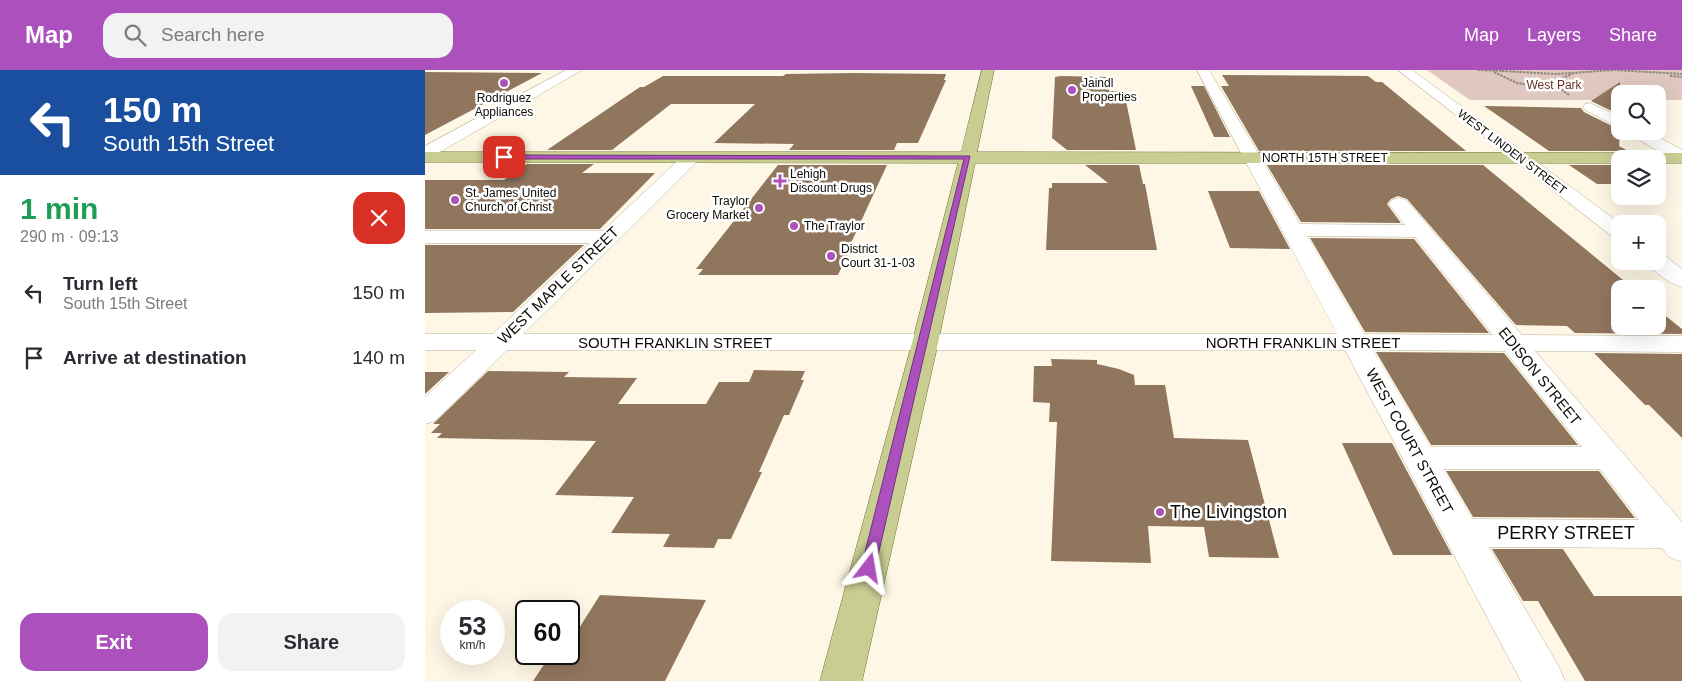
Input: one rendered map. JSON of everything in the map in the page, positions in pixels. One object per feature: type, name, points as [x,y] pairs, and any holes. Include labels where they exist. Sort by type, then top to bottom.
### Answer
[{"type":"main road","points":[[841,681],[925,343],[988,70]]},
{"type":"main road","name":"NORTH 15TH STREET","points":[[425,155],[1682,158]]},
{"type":"street","points":[[425,155],[576,70]]},
{"type":"street","name":"WEST COURT STREET","points":[[1203,70],[1544,681]]},
{"type":"street","name":"WEST LINDEN STREET","points":[[1404,70],[1611,226]]},
{"type":"street","points":[[1590,106],[1611,118]]},
{"type":"street","points":[[1651,140],[1682,158]]},
{"type":"street","name":"WEST MAPLE STREET","points":[[425,414],[692,157]]},
{"type":"street","name":"EDISON STREET","points":[[1399,204],[1676,541]]},
{"type":"street","points":[[1292,230],[1421,231]]},
{"type":"street","points":[[425,237],[608,237]]},
{"type":"street","points":[[1666,268],[1682,280]]},
{"type":"street","name":"SOUTH FRANKLIN STREET","points":[[425,342],[925,343]]},
{"type":"street","name":"NORTH FRANKLIN STREET","points":[[925,343],[1354,342],[1682,344]]},
{"type":"street","points":[[1419,458],[1607,458]]},
{"type":"street","name":"PERRY STREET","points":[[1461,533],[1676,541]]},
{"type":"path","points":[[1478,70],[1494,72],[1502,70],[1536,74],[1615,70],[1682,76]]},
{"type":"path","points":[[1494,72],[1499,76],[1521,84],[1561,89]]},
{"type":"green space","name":"West Park","points":[[1427,70],[1682,70],[1682,100],[1666,100],[1666,85],[1611,85],[1611,100],[1470,100]]},
{"type":"building","points":[[425,72],[542,73],[425,135]]},
{"type":"building","points":[[786,74],[946,74],[944,80],[946,80],[918,143],[897,143],[894,150],[789,150],[794,144],[714,143],[755,104],[671,104],[612,150],[547,150],[640,87],[644,87],[663,76],[783,76]]},
{"type":"building","points":[[1222,75],[1368,76],[1376,82],[1382,82],[1466,151],[1259,151],[1221,86],[1229,86]]},
{"type":"building","points":[[1055,77],[1107,77],[1109,91],[1124,91],[1136,150],[1067,150],[1052,138]]},
{"type":"building","points":[[1191,86],[1204,86],[1230,137],[1214,137]]},
{"type":"building","points":[[1611,88],[1611,111],[1591,101]]},
{"type":"building","points":[[1484,106],[1581,108],[1584,112],[1611,126],[1611,140],[1619,140],[1619,146],[1626,150],[1549,151]]},
{"type":"building","points":[[527,164],[594,164],[582,173],[655,173],[600,229],[425,229],[425,180],[504,180]]},
{"type":"building","name":"The Traylor","points":[[778,165],[887,165],[838,275],[698,275],[703,269],[696,269]]},
{"type":"building","points":[[1085,165],[1139,165],[1143,184],[1145,184],[1157,250],[1046,250],[1049,188],[1052,188],[1052,183],[1108,183]]},
{"type":"building","points":[[1267,165],[1483,165],[1623,280],[1611,280],[1611,333],[1575,333],[1567,326],[1516,325],[1407,199],[1398,196],[1391,199],[1387,204],[1401,223],[1301,222]]},
{"type":"building","points":[[1569,165],[1611,165],[1611,184],[1597,184]]},
{"type":"building","points":[[1208,191],[1259,191],[1290,249],[1230,248]]},
{"type":"building","points":[[1310,238],[1414,239],[1489,333],[1365,332]]},
{"type":"building","points":[[425,245],[584,245],[513,312],[425,313]]},
{"type":"building","points":[[1666,316],[1682,329],[1682,334],[1666,334]]},
{"type":"building","points":[[1376,352],[1504,353],[1578,445],[1431,445]]},
{"type":"building","points":[[1594,353],[1682,354],[1682,438],[1649,405],[1645,405]]},
{"type":"building","name":"The Livingston","points":[[1051,359],[1097,360],[1097,364],[1134,375],[1135,385],[1165,385],[1174,438],[1248,440],[1279,558],[1209,557],[1204,527],[1148,526],[1151,563],[1051,561],[1057,422],[1049,422],[1050,403],[1033,402],[1034,366],[1052,366]]},
{"type":"building","points":[[754,370],[805,371],[801,380],[804,380],[789,415],[784,415],[759,472],[762,472],[731,539],[718,539],[714,548],[663,547],[670,534],[611,533],[634,497],[555,495],[596,441],[437,438],[442,433],[431,433],[440,424],[433,424],[488,371],[569,372],[564,377],[637,378],[618,404],[706,404],[719,382],[749,382]]},
{"type":"building","points":[[425,372],[449,372],[425,394]]},
{"type":"building","points":[[1342,443],[1392,443],[1452,555],[1393,555]]},
{"type":"building","points":[[1446,471],[1599,471],[1635,518],[1473,517]]},
{"type":"building","points":[[1492,549],[1563,549],[1594,596],[1682,596],[1682,681],[1585,681],[1538,601],[1523,601]]},
{"type":"building","points":[[600,595],[706,600],[665,681],[533,681],[544,665],[580,665],[580,627]]},
{"type":"place","name":"Rodriguez Appliances","points":[[504,83]]},
{"type":"place","name":"Jaindl Properties","points":[[1072,90]]},
{"type":"place","name":"Lehigh Discount Drugs","points":[[780,181]]},
{"type":"place","name":"St. James United Church of Christ","points":[[455,200]]},
{"type":"place","name":"Traylor Grocery Market","points":[[759,208]]},
{"type":"place","name":"The Traylor","points":[[794,226]]},
{"type":"place","name":"District Court 31-1-03","points":[[831,256]]},
{"type":"place","name":"The Livingston","points":[[1160,512]]},
{"type":"route","points":[[504,157],[968,157],[925,343],[869,568]]}]
